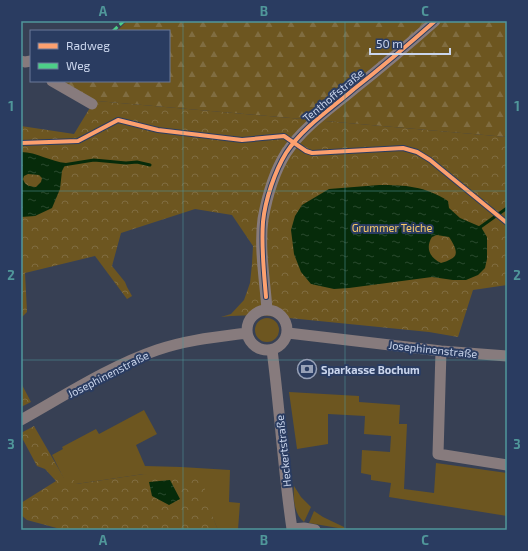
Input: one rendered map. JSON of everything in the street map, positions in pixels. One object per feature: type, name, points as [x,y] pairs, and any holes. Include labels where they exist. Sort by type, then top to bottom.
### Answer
[{"type":"street","name":"Tenthoffstraße","points":[[267,310],[262,259],[263,221],[271,188],[286,154],[308,127],[435,21]]},
{"type":"street","points":[[54,82],[92,104]]},
{"type":"street","points":[[267,310],[272,310],[283,316],[286,321],[288,334],[283,344],[272,350],[264,351],[256,347],[250,341],[247,334],[248,322],[252,317],[256,313],[267,310]]},
{"type":"street","name":"Josephinenstraße","points":[[21,420],[113,369],[145,354],[204,338],[247,334]]},
{"type":"street","name":"Josephinenstraße","points":[[288,334],[441,351],[507,356]]},
{"type":"street","name":"Heckertstraße","points":[[272,350],[277,388],[284,474],[292,529],[304,528],[315,530]]},
{"type":"street","points":[[441,351],[438,454],[507,465]]},
{"type":"green space","points":[[127,21],[507,21],[507,137],[97,101],[62,82],[170,82],[170,30],[118,30]]},
{"type":"green space","name":"Grummer Teiche","points":[[97,101],[507,137],[507,285],[473,290],[458,337],[429,332],[259,315],[221,317],[231,314],[244,300],[250,283],[253,246],[232,215],[195,209],[121,233],[112,266],[125,282],[132,296],[127,299],[95,256],[25,273],[27,312],[21,318],[21,126],[74,134],[91,106]]},
{"type":"green space","points":[[267,318],[275,322],[279,330],[275,338],[267,342],[259,338],[255,330],[259,322]]},
{"type":"green space","points":[[21,383],[31,402],[21,407]]},
{"type":"green space","points":[[289,392],[359,396],[359,402],[400,405],[399,424],[407,424],[404,489],[434,493],[436,463],[507,473],[507,516],[389,497],[391,483],[371,480],[371,475],[361,473],[362,450],[390,452],[391,436],[364,434],[365,416],[328,414],[328,444],[297,449]]},
{"type":"green space","points":[[144,410],[157,434],[136,445],[145,466],[230,470],[229,502],[240,503],[238,530],[218,530],[204,498],[144,474],[76,484],[64,479],[52,455],[63,449],[62,447],[96,429],[99,434]]},
{"type":"green space","points":[[34,426],[64,478],[72,477],[76,484],[144,474],[205,478],[205,498],[218,530],[64,530],[27,520],[21,515],[21,503],[56,481],[45,469],[37,466],[21,436],[21,433]]},
{"type":"green space","points":[[294,486],[301,497],[311,507],[304,522],[296,511]]},
{"type":"green space","points":[[314,511],[344,527],[344,529],[309,523]]},
{"type":"water","points":[[21,152],[27,152],[66,163],[62,171],[60,189],[52,208],[35,216],[21,217]],"holes":[[[28,174],[39,175],[42,178],[41,182],[36,187],[29,186],[23,179],[24,176]]]},
{"type":"water","points":[[398,185],[423,189],[439,196],[448,201],[449,208],[460,218],[481,227],[487,237],[487,259],[485,268],[478,275],[466,280],[432,277],[334,289],[311,284],[301,272],[294,254],[291,230],[295,216],[302,205],[329,189]],"holes":[[[437,235],[449,237],[456,252],[454,257],[450,260],[441,263],[431,255],[429,249],[430,241],[432,237]]]},
{"type":"water","points":[[170,480],[180,499],[169,505],[152,496],[149,482]]},
{"type":"waterway","points":[[63,165],[94,160],[126,163],[137,162],[150,165]]},
{"type":"waterway","points":[[479,228],[507,208]]},
{"type":"marked path","points":[[114,30],[124,21]]},
{"type":"cycle path","points":[[266,297],[262,231],[264,213],[271,186],[286,153],[301,135],[318,119],[435,21]]},
{"type":"cycle path","points":[[21,143],[78,141],[118,120],[158,130],[242,140],[284,136],[306,151],[312,153],[403,148],[417,152],[430,160],[507,223]]},
{"type":"place","name":"Sparkasse Bochum","points":[[307,369]]}]
